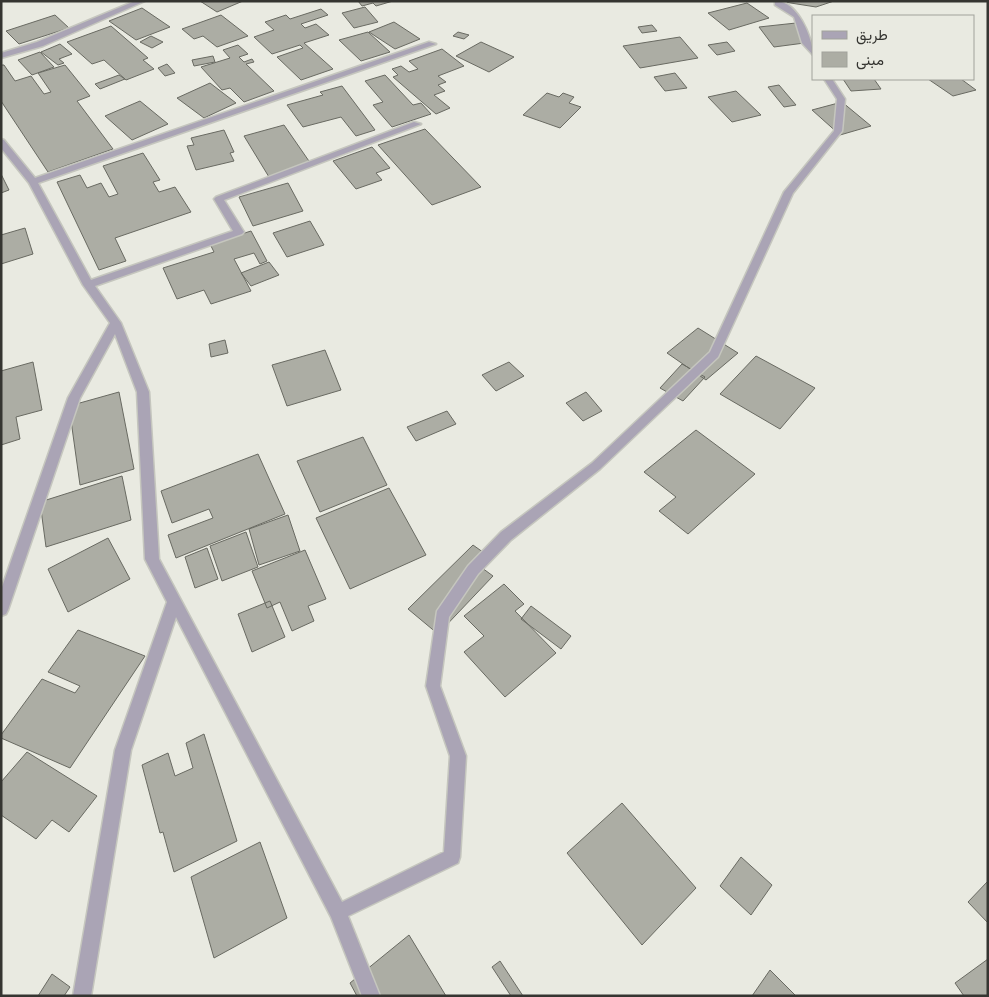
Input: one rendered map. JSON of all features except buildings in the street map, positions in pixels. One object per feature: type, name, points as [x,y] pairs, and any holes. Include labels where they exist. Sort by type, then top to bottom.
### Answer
[{"type":"street","points":[[1,56],[40,44],[142,1]]},
{"type":"street","points":[[778,3],[797,16],[806,43],[812,52]]},
{"type":"street","points":[[33,182],[432,44]]},
{"type":"street","points":[[338,912],[452,857],[458,756],[433,686],[442,615],[473,570],[506,536],[596,466],[714,354],[788,192],[838,131],[841,99],[829,80]]},
{"type":"street","points":[[88,285],[239,232],[219,199],[417,124]]},
{"type":"street","points":[[1,142],[33,182],[88,285],[116,323],[142,392],[152,559],[338,912],[371,996]]},
{"type":"street","points":[[1,610],[74,398],[116,323]]},
{"type":"street","points":[[82,996],[124,750],[174,602]]}]
